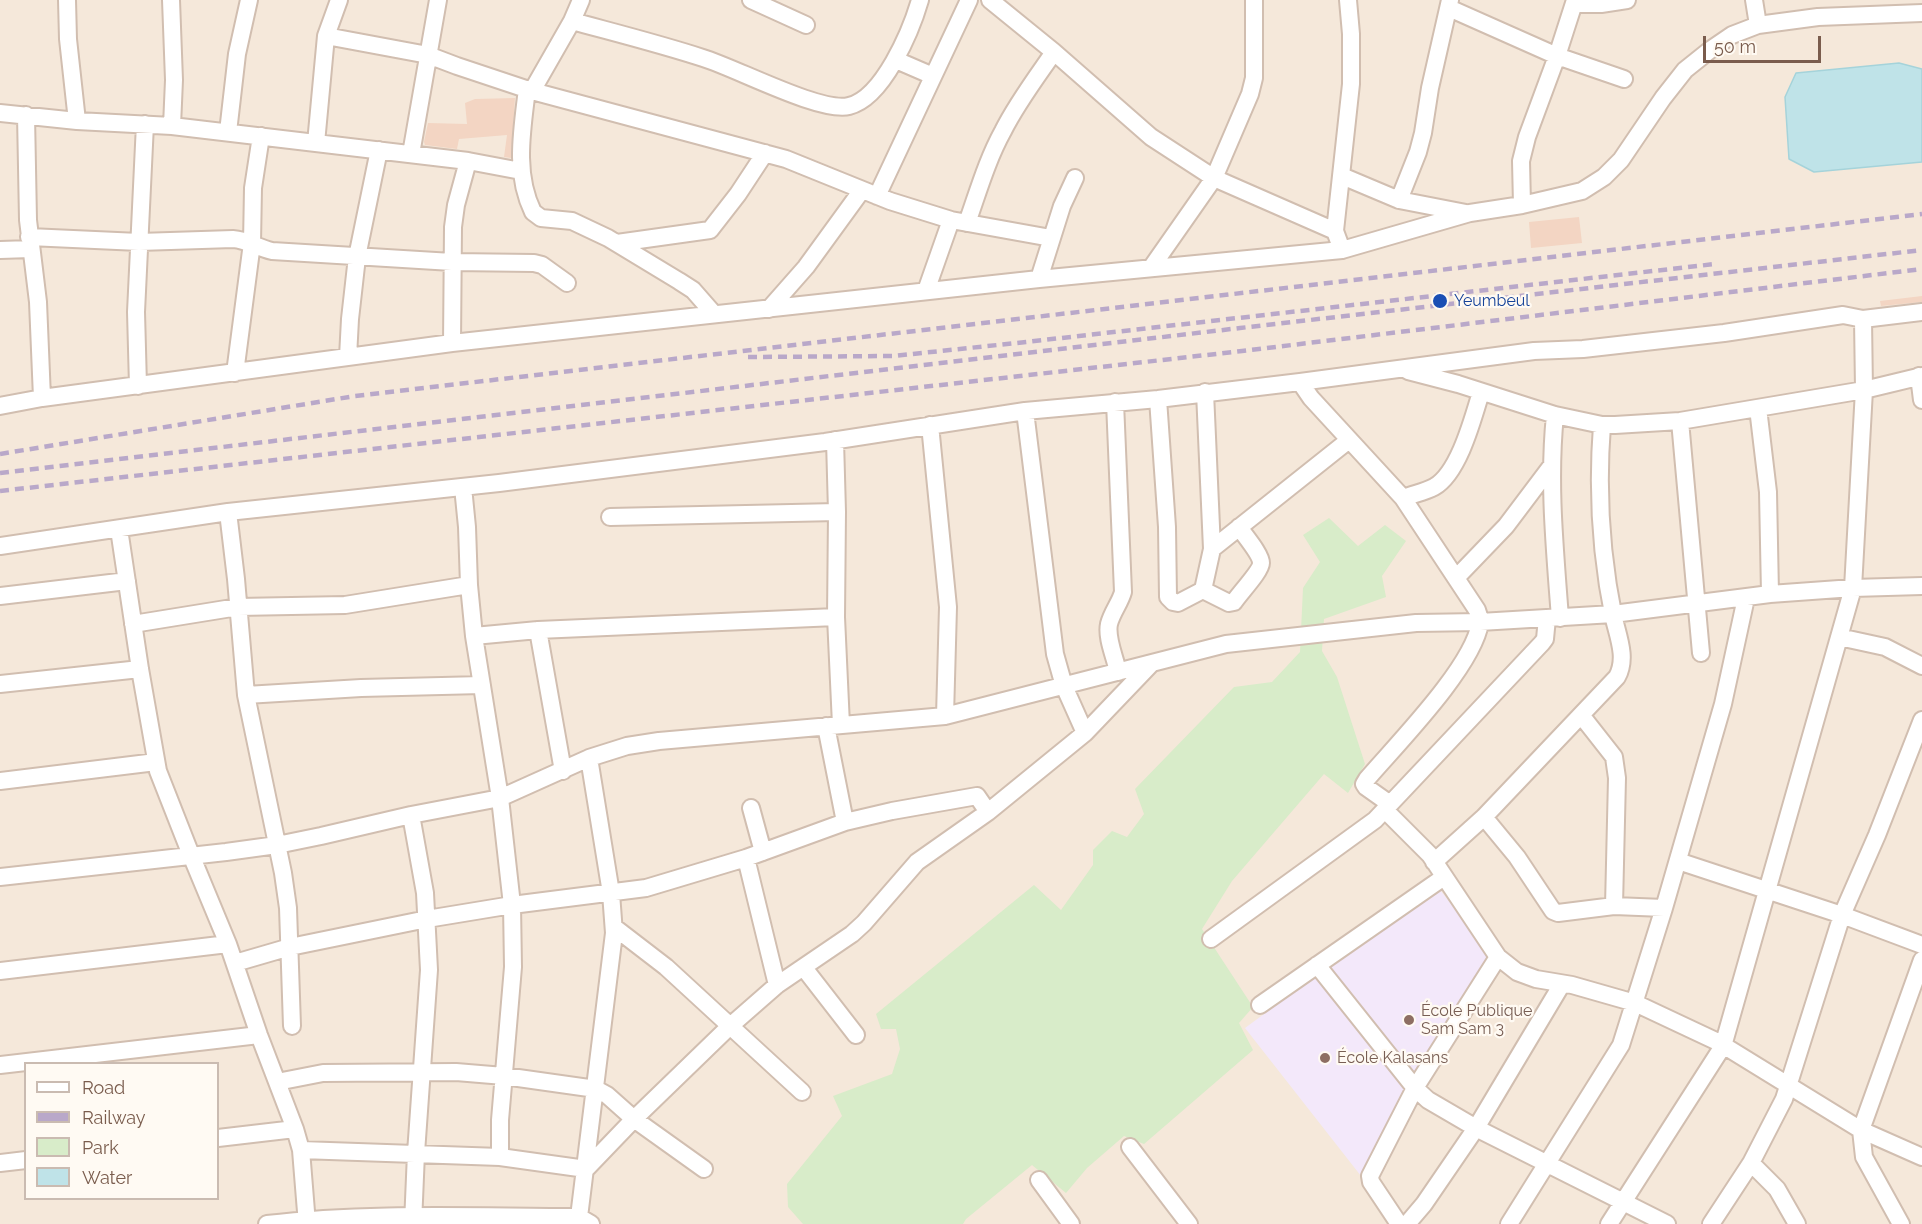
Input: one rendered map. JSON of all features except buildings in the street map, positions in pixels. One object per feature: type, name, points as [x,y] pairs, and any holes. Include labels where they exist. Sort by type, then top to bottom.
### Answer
[{"type":"street","points":[[67,0],[68,39],[78,121]]},
{"type":"street","points":[[171,0],[174,80],[172,126]]},
{"type":"street","points":[[228,132],[237,54],[249,0]]},
{"type":"street","points":[[316,143],[326,36],[339,0]]},
{"type":"street","points":[[411,154],[438,0]]},
{"type":"street","points":[[581,0],[572,21],[529,90],[522,135],[521,171],[530,207],[536,216],[572,221],[617,243],[693,290],[714,314]]},
{"type":"street","points":[[751,0],[806,25]]},
{"type":"street","points":[[572,21],[704,58],[816,103],[837,108],[851,106],[866,97],[896,60],[920,0]]},
{"type":"street","points":[[769,309],[869,193],[933,76],[969,0]]},
{"type":"street","points":[[990,0],[1054,52],[1143,132],[1214,178],[1335,231]]},
{"type":"street","points":[[1151,268],[1214,178],[1250,94],[1254,78],[1254,0]]},
{"type":"street","points":[[1342,250],[1335,231],[1351,84],[1351,33],[1348,0]]},
{"type":"street","points":[[1522,205],[1521,161],[1527,136],[1557,56],[1574,2],[1601,4],[1627,0]]},
{"type":"street","points":[[1754,0],[1758,25]]},
{"type":"street","points":[[1399,200],[1418,152],[1436,57],[1450,4],[1557,56],[1624,79]]},
{"type":"street","points":[[0,406],[42,398],[452,343],[1039,279],[1342,250],[1470,213],[1522,205],[1582,191],[1604,177],[1622,160],[1663,98],[1685,70],[1732,35],[1758,25],[1871,8],[1922,14]]},
{"type":"street","points":[[326,36],[428,55],[529,90],[765,153],[806,166],[869,193],[959,222],[1051,238]]},
{"type":"street","points":[[926,291],[1003,131],[1054,52]]},
{"type":"street","points":[[896,60],[933,76]]},
{"type":"street","points":[[0,113],[228,132],[468,161],[521,171]]},
{"type":"street","points":[[26,115],[30,243],[38,302],[42,398]]},
{"type":"street","points":[[138,386],[136,312],[145,124]]},
{"type":"street","points":[[235,373],[252,243],[253,188],[261,136]]},
{"type":"street","points":[[348,357],[357,257],[379,150]]},
{"type":"street","points":[[617,243],[710,230],[738,194],[765,153]]},
{"type":"street","points":[[452,343],[452,262],[456,205],[468,161]]},
{"type":"street","points":[[1342,176],[1399,200],[1470,213]]},
{"type":"street","points":[[1039,279],[1062,206],[1075,178]]},
{"type":"street","points":[[0,250],[30,243],[233,239],[272,251],[452,262],[534,263],[542,265],[567,282]]},
{"type":"street","points":[[0,546],[228,512],[463,487],[835,440],[1025,411],[1158,399],[1534,351],[1583,349],[1701,336],[1843,315],[1863,319],[1922,312]]},
{"type":"street","points":[[1609,1224],[1723,1046],[1853,588],[1864,390],[1863,319]]},
{"type":"street","points":[[1398,369],[1458,384],[1555,415],[1602,424],[1680,421],[1864,390],[1920,376],[1922,399]]},
{"type":"street","points":[[1300,382],[1311,398],[1403,498],[1477,610],[1480,622],[1471,647],[1450,681],[1364,784],[1430,855],[1497,957],[1517,972],[1536,979],[1572,985],[1635,1003],[1723,1046],[1861,1130],[1922,1157]]},
{"type":"street","points":[[1158,399],[1167,527],[1168,597],[1173,602],[1182,602],[1203,590],[1212,549],[1205,392]]},
{"type":"street","points":[[1403,498],[1435,486],[1445,477],[1462,450],[1482,392]]},
{"type":"street","points":[[1115,402],[1123,592],[1112,616],[1108,634],[1118,672]]},
{"type":"street","points":[[1758,408],[1768,492],[1770,594]]},
{"type":"street","points":[[1025,411],[1055,654],[1064,686],[1085,733]]},
{"type":"street","points":[[1211,939],[1375,820],[1542,644],[1553,618],[1552,465],[1555,415]]},
{"type":"street","points":[[1680,421],[1701,653]]},
{"type":"street","points":[[1434,862],[1484,817],[1617,677],[1622,668],[1623,657],[1613,614],[1601,514],[1599,467],[1602,424]]},
{"type":"street","points":[[930,425],[948,607],[945,716]]},
{"type":"street","points":[[835,440],[837,512],[833,725],[845,822]]},
{"type":"street","points":[[1212,549],[1349,440]]},
{"type":"street","points":[[1456,578],[1506,526],[1552,465]]},
{"type":"street","points":[[463,487],[474,636],[500,798],[513,904],[513,967],[500,1120],[500,1157]]},
{"type":"street","points":[[228,512],[246,695],[283,873],[288,908],[292,1026]]},
{"type":"street","points":[[610,517],[837,512]]},
{"type":"street","points":[[1203,590],[1229,603],[1234,602],[1260,568],[1261,560],[1239,527]]},
{"type":"street","points":[[120,529],[156,762],[228,944],[259,1035],[295,1129],[301,1150],[307,1222]]},
{"type":"street","points":[[0,596],[127,581]]},
{"type":"street","points":[[133,624],[238,607],[345,605],[469,585]]},
{"type":"street","points":[[0,878],[277,845],[500,798],[589,758],[627,746],[659,741],[945,716],[1226,644],[1416,623],[1480,622],[1613,614],[1770,594],[1922,586]]},
{"type":"street","points":[[1509,1224],[1621,1045],[1664,908],[1723,704],[1746,598]]},
{"type":"street","points":[[474,636],[538,630],[836,616]]},
{"type":"street","points":[[538,630],[563,771]]},
{"type":"street","points":[[1839,637],[1885,647],[1922,666]]},
{"type":"street","points":[[586,1169],[729,1027],[777,985],[852,934],[917,862],[988,812],[1085,733],[1151,664]]},
{"type":"street","points":[[0,684],[140,669]]},
{"type":"street","points":[[246,695],[339,689],[482,685]]},
{"type":"street","points":[[1581,715],[1614,757],[1616,764],[1614,906]]},
{"type":"street","points":[[1711,1224],[1751,1164],[1776,1119],[1842,915],[1877,835],[1922,720]]},
{"type":"street","points":[[267,1224],[585,1221],[586,1169],[614,927],[611,893],[589,758]]},
{"type":"street","points":[[0,781],[156,762]]},
{"type":"street","points":[[235,963],[290,947],[427,919],[513,904],[646,888],[746,858],[845,822],[892,811],[974,796],[980,798],[988,812]]},
{"type":"street","points":[[751,808],[763,852]]},
{"type":"street","points":[[411,815],[422,872],[429,970],[413,1221]]},
{"type":"street","points":[[1484,817],[1517,857],[1553,911],[1563,914],[1614,906],[1664,908]]},
{"type":"street","points":[[746,858],[777,985]]},
{"type":"street","points":[[1678,861],[1842,915],[1922,945]]},
{"type":"street","points":[[1260,1005],[1444,877]]},
{"type":"street","points":[[614,927],[666,967],[802,1092]]},
{"type":"street","points":[[0,971],[228,944]]},
{"type":"street","points":[[1399,1224],[1371,1182],[1370,1176],[1415,1088],[1497,957]]},
{"type":"street","points":[[1901,1224],[1864,1157],[1861,1130],[1922,960]]},
{"type":"street","points":[[1317,966],[1415,1088],[1428,1100],[1476,1128],[1667,1224]]},
{"type":"street","points":[[804,968],[856,1035]]},
{"type":"street","points":[[1407,1224],[1424,1204],[1476,1128],[1562,984]]},
{"type":"street","points":[[26,1062],[259,1035]]},
{"type":"street","points":[[0,1065],[24,1062]]},
{"type":"street","points":[[277,1082],[323,1073],[421,1071],[504,1076],[596,1089],[704,1169]]},
{"type":"street","points":[[219,1138],[295,1129]]},
{"type":"street","points":[[1130,1147],[1189,1224]]},
{"type":"street","points":[[301,1150],[416,1152],[500,1157],[586,1169]]},
{"type":"street","points":[[0,1162],[24,1160]]},
{"type":"street","points":[[1751,1164],[1777,1189],[1797,1224]]},
{"type":"street","points":[[1039,1180],[1071,1224]]},
{"type":"shaded area","points":[[0,0],[1922,0],[1922,1224],[0,1224]]},
{"type":"shaded area","name":"École Publique Sam Sam 3","points":[[1441,891],[1490,955],[1414,1073],[1327,968]]},
{"type":"shaded area","name":"École Kalasans","points":[[1317,975],[1407,1088],[1361,1176],[1245,1028]]},
{"type":"green space","points":[[1329,518],[1358,546],[1385,525],[1406,541],[1382,576],[1386,597],[1324,619],[1322,651],[1337,677],[1365,764],[1348,793],[1324,774],[1232,881],[1202,929],[1253,1007],[1239,1023],[1253,1050],[1144,1144],[1124,1136],[1087,1168],[1066,1193],[1032,1165],[966,1219],[963,1224],[803,1224],[788,1207],[787,1184],[842,1116],[833,1096],[892,1074],[900,1049],[896,1029],[881,1029],[876,1014],[1034,885],[1061,910],[1093,865],[1093,850],[1112,831],[1127,837],[1144,814],[1135,789],[1234,687],[1272,682],[1300,652],[1303,588],[1320,562],[1303,535]]},
{"type":"water","points":[[1899,63],[1922,69],[1922,162],[1814,172],[1789,159],[1785,97],[1796,73]]},
{"type":"railway","points":[[0,454],[355,396],[1922,214]]},
{"type":"railway","points":[[0,473],[1922,250]]},
{"type":"railway","points":[[748,357],[893,356],[1715,264]]},
{"type":"railway","points":[[0,491],[1242,351],[1922,269]]},
{"type":"place","name":"Yeumbeul","points":[[1440,301]]},
{"type":"place","name":"École Publique Sam Sam 3","points":[[1409,1020]]},
{"type":"place","name":"École Kalasans","points":[[1325,1058]]}]
